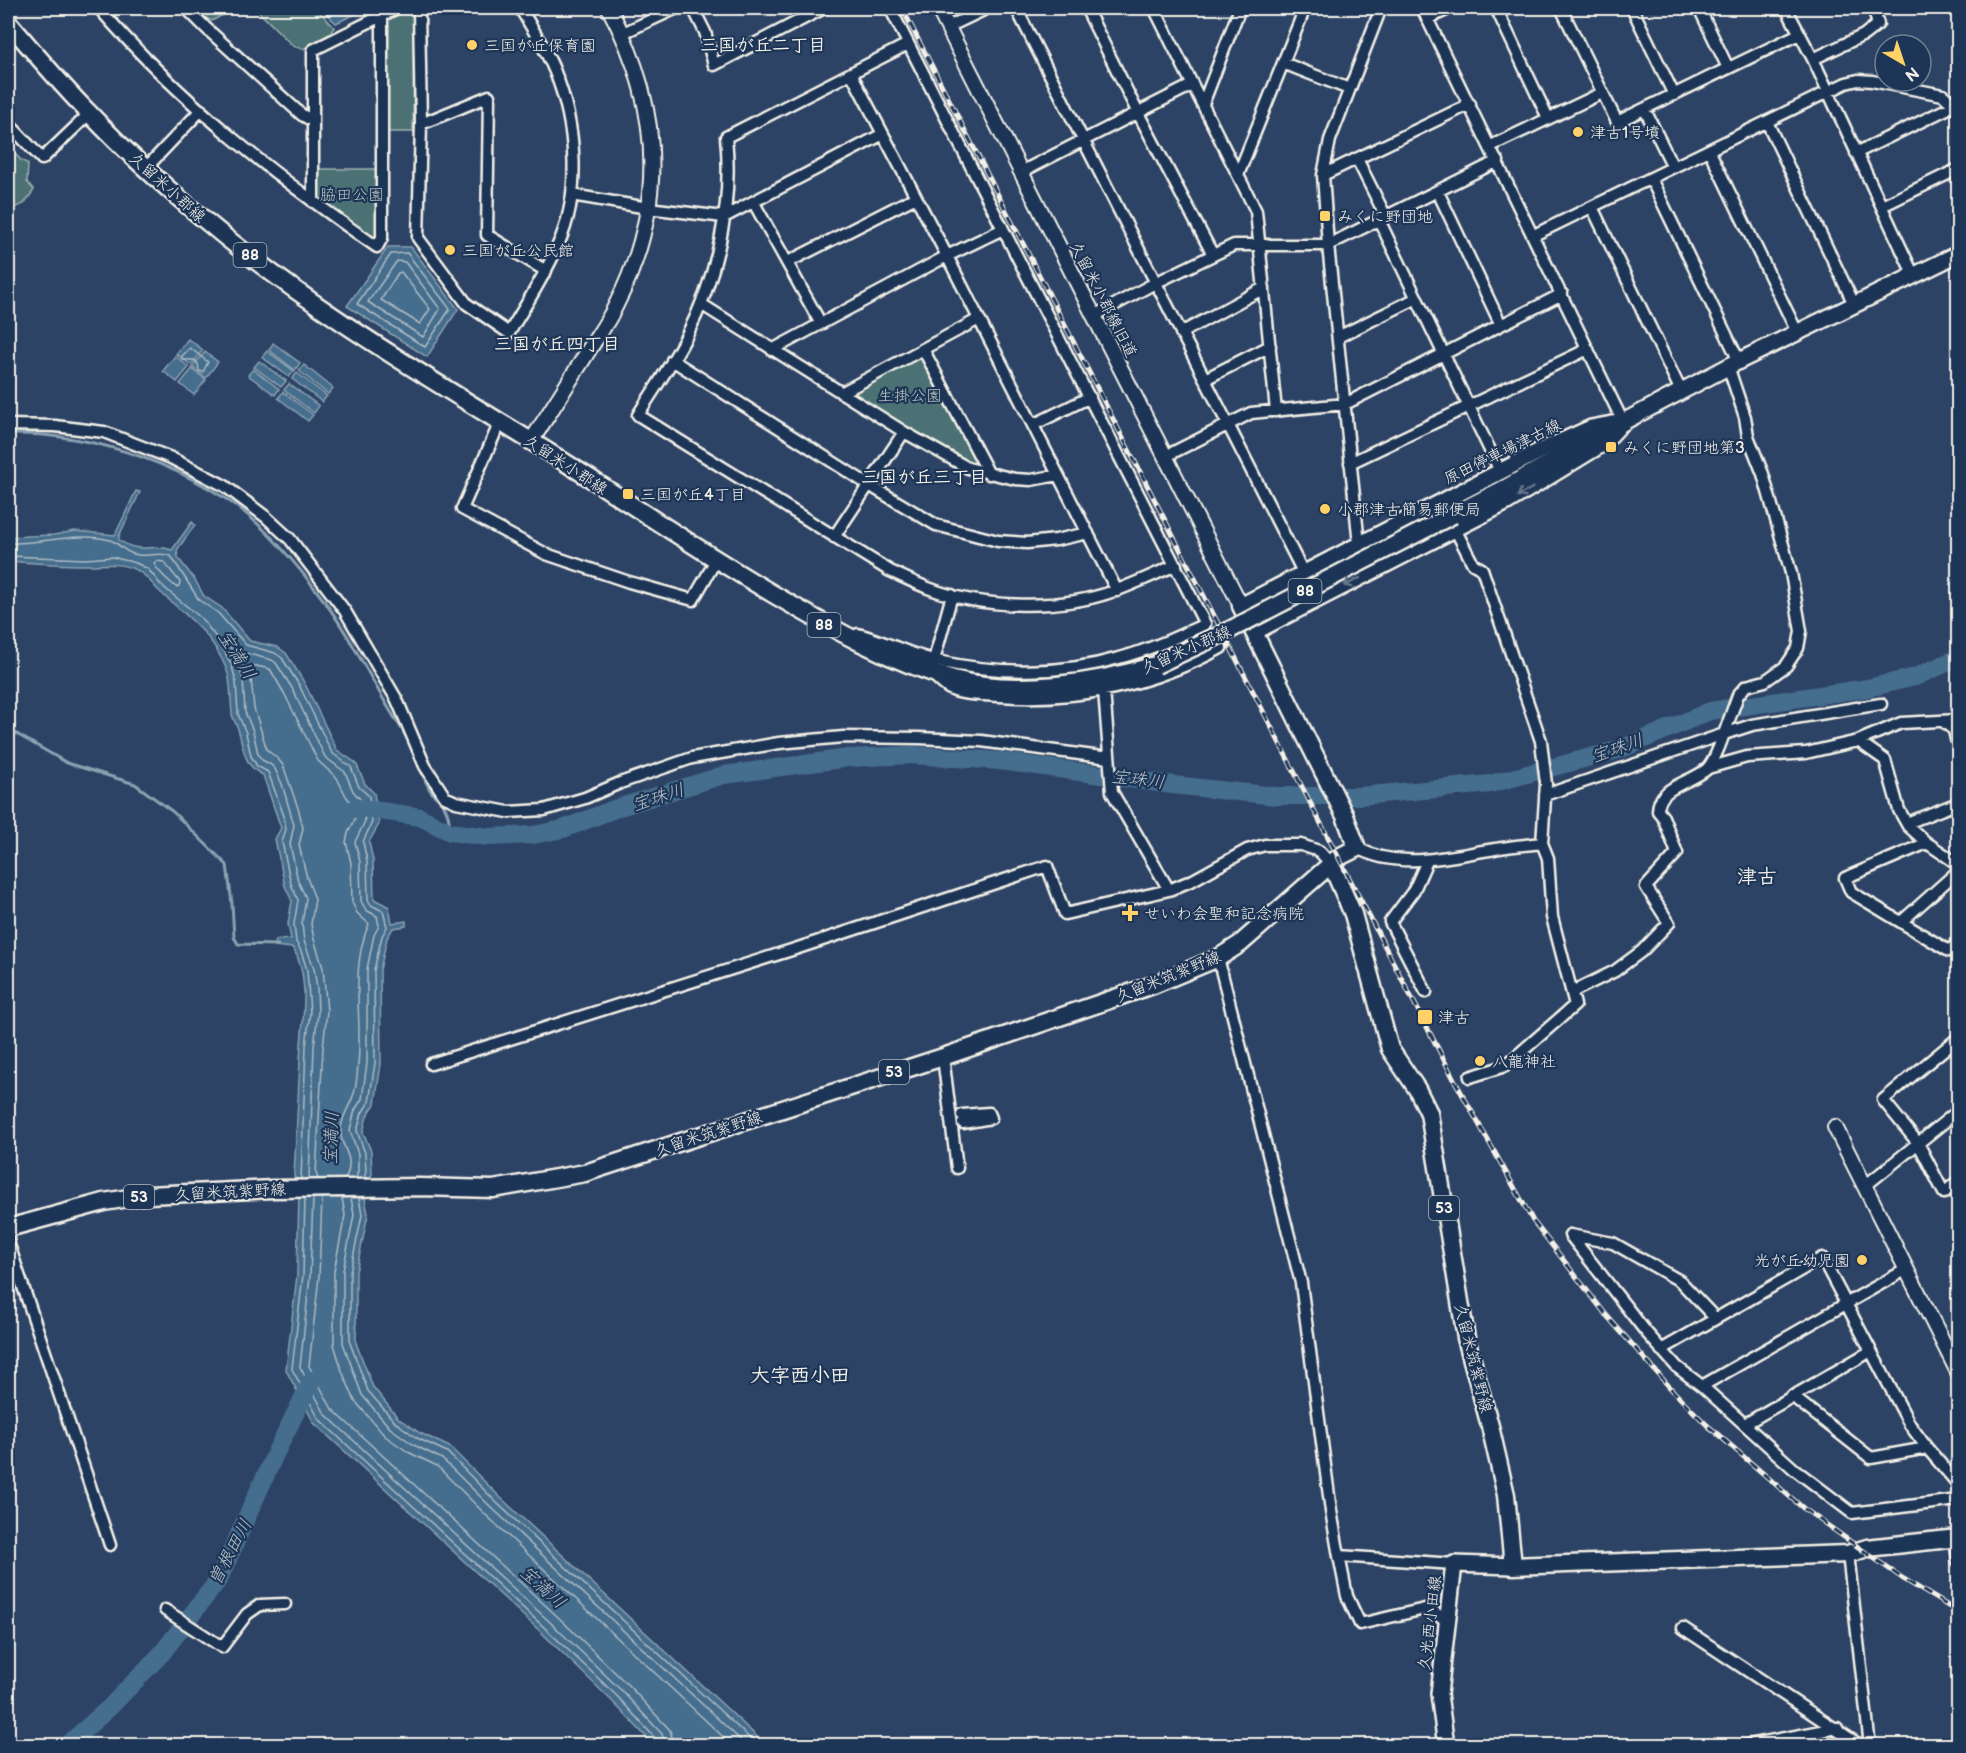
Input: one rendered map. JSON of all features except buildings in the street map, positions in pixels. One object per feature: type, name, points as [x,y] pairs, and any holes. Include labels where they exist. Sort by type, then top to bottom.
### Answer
[{"type":"main road","name":"久留米小郡線","points":[[8,22],[89,114],[146,168],[206,222],[292,288],[423,375],[531,441],[716,560],[837,632],[930,665],[966,681],[1028,686],[1093,681],[1128,674],[1156,665],[1454,522],[1502,490],[1623,422]]},
{"type":"main road","name":"原田停車場津古線","points":[[1240,606],[1500,471],[1591,428],[1623,422],[1854,304],[1959,255]]},
{"type":"main road","points":[[1254,632],[1375,570],[1454,522]]},
{"type":"main road","name":"久留米小郡線","points":[[1240,606],[1345,816],[1357,848]]},
{"type":"main road","points":[[1331,864],[1343,854],[1357,848]]},
{"type":"main road","name":"久留米筑紫野線","points":[[8,1228],[104,1202],[148,1195],[273,1189],[420,1187],[493,1189],[585,1173],[943,1057],[1153,985],[1218,958],[1240,944],[1331,864],[1353,914],[1390,1049],[1417,1089],[1429,1113],[1466,1338],[1506,1495],[1514,1566]]},
{"type":"main road","points":[[1514,1566],[1848,1554],[1868,1548],[1957,1538]]},
{"type":"main road","name":"久光西小田線","points":[[1446,1746],[1439,1694],[1454,1564],[1514,1566]]},
{"type":"street","points":[[99,8],[145,58],[254,156],[313,202],[377,247],[382,238],[382,16]]},
{"type":"street","points":[[186,8],[294,108],[313,121]]},
{"type":"street","points":[[313,202],[313,50],[397,8]]},
{"type":"street","points":[[419,8],[421,124],[418,238],[466,304],[509,333],[546,271],[559,243],[572,195],[573,145],[568,114],[555,71],[520,8]]},
{"type":"street","points":[[531,441],[616,306],[635,264],[643,238],[648,208],[652,141],[640,76],[623,33],[609,8]]},
{"type":"street","points":[[623,33],[677,8]]},
{"type":"street","points":[[693,8],[705,32],[714,65],[824,8]]},
{"type":"street","points":[[890,8],[1205,624],[1118,659],[1075,668],[1043,670],[930,665]]},
{"type":"street","name":"久留米小郡線旧道","points":[[938,8],[1240,606]]},
{"type":"street","points":[[948,27],[988,8]]},
{"type":"street","points":[[1016,8],[1303,572]]},
{"type":"street","points":[[1086,8],[1213,255]]},
{"type":"street","points":[[1154,8],[1256,211],[1276,411]]},
{"type":"street","points":[[1203,104],[1240,8]]},
{"type":"street","points":[[1238,175],[1305,8]]},
{"type":"street","points":[[1375,570],[1359,544],[1328,245],[1323,175],[1330,140],[1381,8]]},
{"type":"street","points":[[1422,8],[1623,422]]},
{"type":"street","points":[[1427,19],[1451,8]]},
{"type":"street","points":[[1496,8],[1548,118]]},
{"type":"street","points":[[1562,8],[1617,122],[1799,34]]},
{"type":"street","points":[[1632,8],[1674,95]]},
{"type":"street","points":[[1700,8],[1728,68]]},
{"type":"street","points":[[1786,8],[1813,59],[1914,276]]},
{"type":"street","points":[[1813,59],[1864,35],[1878,24],[1876,9]]},
{"type":"street","points":[[908,44],[726,137],[729,162],[724,217],[720,243],[701,304],[686,337],[638,415],[890,571],[952,595],[1022,605],[1060,602],[1117,591],[1176,564]]},
{"type":"street","points":[[1283,63],[1349,89]]},
{"type":"street","points":[[851,73],[947,256],[1117,591]]},
{"type":"street","points":[[1534,236],[1846,83],[1858,80],[1872,81],[1944,95],[1957,107],[1856,153]]},
{"type":"street","points":[[1021,171],[1192,85]]},
{"type":"street","points":[[1491,146],[1602,93]]},
{"type":"street","points":[[421,124],[489,96],[487,235],[546,271]]},
{"type":"street","points":[[1323,175],[1470,104]]},
{"type":"street","points":[[146,168],[201,110]]},
{"type":"street","points":[[1645,110],[1673,167]]},
{"type":"street","points":[[8,123],[42,159],[89,114]]},
{"type":"street","points":[[1767,122],[1854,304]]},
{"type":"street","points":[[572,195],[648,208],[724,217],[883,134]]},
{"type":"street","points":[[1709,150],[1797,333]]},
{"type":"street","points":[[1357,159],[1442,353],[1500,471]]},
{"type":"street","points":[[1094,316],[1155,283],[1234,245],[1320,247],[1328,245],[1498,161]]},
{"type":"street","points":[[1882,206],[1959,169]]},
{"type":"street","points":[[1651,179],[1734,364],[1748,436],[1763,474],[1791,573],[1801,631],[1798,648],[1786,666],[1765,681],[1746,686],[1738,695],[1726,730],[1708,768]]},
{"type":"street","points":[[1438,192],[1502,325]]},
{"type":"street","points":[[788,262],[916,197]]},
{"type":"street","points":[[754,203],[821,324]]},
{"type":"street","points":[[1592,207],[1681,392]]},
{"type":"street","points":[[772,350],[947,256],[1003,229]]},
{"type":"street","points":[[1181,333],[1264,288]]},
{"type":"street","points":[[1166,456],[1251,413],[1345,404],[1562,294]]},
{"type":"street","points":[[1338,337],[1417,298]]},
{"type":"street","points":[[701,304],[904,432],[968,468],[1015,479],[1031,480],[1058,475]]},
{"type":"street","points":[[841,393],[979,319]]},
{"type":"street","points":[[1205,379],[1270,346]]},
{"type":"street","points":[[924,349],[989,474]]},
{"type":"street","points":[[1350,463],[1588,349]]},
{"type":"street","points":[[672,360],[936,525],[988,539],[1027,543],[1088,533]]},
{"type":"street","points":[[1033,425],[1090,397]]},
{"type":"street","points":[[500,422],[462,509],[546,554],[629,582],[693,600],[716,560]]},
{"type":"street","points":[[8,425],[56,426],[104,432],[171,458],[225,486],[266,517],[290,539],[345,611],[397,700],[425,766],[445,797],[456,802],[508,812],[543,810],[585,798],[692,758],[779,743],[843,737],[981,741],[1110,761]]},
{"type":"street","points":[[834,537],[904,432]]},
{"type":"street","points":[[1454,522],[1473,564],[1482,569],[1541,741],[1545,790],[1542,843],[1548,858],[1552,917],[1575,1005],[1505,1066],[1470,1077]]},
{"type":"street","points":[[930,665],[952,595]]},
{"type":"street","points":[[930,665],[951,690],[1029,698],[1104,690],[1148,680],[1195,663],[1221,648]]},
{"type":"street","points":[[1104,690],[1112,792],[1169,890]]},
{"type":"street","points":[[1545,790],[1726,730],[1881,704]]},
{"type":"street","points":[[1572,992],[1615,971],[1642,951],[1669,923],[1646,887],[1677,853],[1663,817],[1658,811],[1658,804],[1666,792],[1708,768],[1747,757],[1806,753],[1858,741],[1901,723],[1959,720]]},
{"type":"street","points":[[1944,722],[1954,730],[1959,748]]},
{"type":"street","points":[[1858,741],[1885,760],[1899,810],[1906,823],[1927,843],[1959,864]]},
{"type":"street","points":[[1906,823],[1959,803]]},
{"type":"street","points":[[1357,848],[1367,854],[1394,859],[1427,861],[1542,843]]},
{"type":"street","points":[[1927,843],[1845,878],[1851,892],[1949,951],[1959,943]]},
{"type":"street","points":[[431,1064],[798,948],[1047,866],[1065,914],[1169,890],[1193,880],[1239,853],[1265,844],[1301,845],[1319,851],[1331,864]]},
{"type":"street","points":[[1426,992],[1389,922],[1414,890],[1427,861]]},
{"type":"street","points":[[1901,922],[1959,871]]},
{"type":"street","points":[[1218,958],[1301,1283],[1331,1511],[1347,1596],[1360,1624],[1429,1608],[1448,1622]]},
{"type":"street","points":[[1959,1038],[1883,1100],[1918,1143],[1944,1193],[1959,1181]]},
{"type":"street","points":[[943,1057],[957,1119],[957,1168]]},
{"type":"street","points":[[1865,1186],[1959,1111]]},
{"type":"street","points":[[1835,1127],[1907,1269],[1955,1354],[1959,1372]]},
{"type":"street","points":[[1715,1318],[1680,1281],[1613,1243],[1570,1235],[1646,1332],[1677,1367],[1702,1386],[1794,1469],[1852,1513],[1959,1500]]},
{"type":"street","points":[[8,1242],[110,1545]]},
{"type":"street","points":[[1662,1350],[1822,1258],[1910,1425],[1959,1484]]},
{"type":"street","points":[[1702,1386],[1907,1269]]},
{"type":"street","points":[[1745,1424],[1871,1351]]},
{"type":"street","points":[[1792,1396],[1871,1458],[1927,1448]]},
{"type":"street","points":[[1957,1538],[1959,1561]]},
{"type":"street","points":[[1848,1554],[1870,1746]]},
{"type":"street","points":[[1339,1556],[1454,1564]]},
{"type":"street","points":[[165,1610],[222,1647],[247,1614],[260,1605],[285,1604]]},
{"type":"street","points":[[1683,1628],[1861,1746]]},
{"type":"street","points":[[1743,1746],[1837,1728]]},
{"type":"green space","points":[[196,8],[235,8],[212,21],[204,17]]},
{"type":"green space","points":[[255,8],[312,8],[321,13],[334,27],[330,34],[303,49],[293,46]]},
{"type":"green space","points":[[408,8],[414,9],[413,132],[387,132],[388,20]]},
{"type":"green space","points":[[8,131],[14,143],[12,151],[28,164],[27,182],[34,190],[24,204],[8,210]]},
{"type":"green space","name":"脇田公園","points":[[316,169],[377,169],[376,235],[371,239],[319,201],[316,197]]},
{"type":"green space","name":"生掛公園","points":[[919,357],[924,358],[979,463],[974,467],[854,395],[854,390]]},
{"type":"water","points":[[320,8],[368,8],[336,23]]},
{"type":"water","points":[[388,247],[411,247],[458,309],[427,357],[347,306]]},
{"type":"water","points":[[188,339],[203,350],[191,365],[176,354]]},
{"type":"water","points":[[273,343],[300,363],[295,370],[269,350]]},
{"type":"water","points":[[267,351],[294,371],[289,377],[262,357]]},
{"type":"water","points":[[205,352],[218,362],[206,378],[192,367]]},
{"type":"water","points":[[175,356],[189,367],[177,382],[163,371]]},
{"type":"water","points":[[259,361],[286,381],[281,387],[254,367]]},
{"type":"water","points":[[304,365],[333,388],[328,394],[299,371]]},
{"type":"water","points":[[192,369],[206,380],[194,395],[180,384]]},
{"type":"water","points":[[253,369],[279,389],[275,395],[248,375]]},
{"type":"water","points":[[297,373],[327,396],[322,402],[292,379]]},
{"type":"water","points":[[289,384],[319,406],[314,413],[284,390]]},
{"type":"water","points":[[283,392],[313,415],[308,421],[278,398]]},
{"type":"water","name":"宝満川","points":[[136,491],[140,492],[119,540],[134,547],[158,547],[172,550],[192,522],[195,525],[177,550],[178,558],[204,596],[222,608],[250,641],[277,647],[286,653],[304,682],[337,750],[356,763],[365,784],[374,793],[379,824],[369,842],[373,860],[374,899],[389,907],[392,923],[406,921],[406,926],[393,928],[387,938],[380,970],[381,1064],[375,1104],[367,1116],[363,1132],[371,1151],[372,1174],[364,1193],[368,1214],[356,1272],[356,1343],[373,1387],[398,1418],[420,1433],[450,1447],[501,1498],[766,1745],[654,1745],[542,1633],[314,1423],[286,1370],[297,1275],[299,1194],[294,1176],[304,988],[299,960],[293,948],[275,946],[276,940],[291,939],[288,924],[292,901],[285,886],[275,839],[281,828],[263,775],[252,767],[245,756],[232,715],[228,673],[220,655],[205,633],[138,571],[116,565],[66,565],[8,561],[8,537],[54,535],[75,531],[115,535]]},
{"type":"waterway","points":[[8,434],[67,438],[126,452],[183,475],[210,489],[246,514],[280,546],[338,621],[407,738],[430,790],[446,809],[450,832]]},
{"type":"waterway","name":"宝珠川","points":[[353,809],[362,808],[420,817],[450,832],[489,837],[533,835],[563,829],[617,808],[724,775],[848,758],[912,755],[1000,761],[1173,785],[1276,796],[1359,796],[1490,784],[1621,749],[1710,711],[1868,688],[1915,677],[1958,658]]},
{"type":"waterway","points":[[8,729],[67,763],[135,784],[173,812],[227,865],[234,937],[238,944],[278,945]]},
{"type":"waterway","name":"曽根田川","points":[[66,1746],[110,1707],[162,1653],[219,1579],[276,1452],[312,1380]]},
{"type":"railway","points":[[902,8],[1317,816],[1456,1083],[1533,1221],[1607,1316],[1674,1392],[1707,1425],[1803,1508],[1902,1578],[1958,1612]]},
{"type":"place","name":"三国が丘保育園","points":[[472,45]]},
{"type":"place","name":"津古1号墳","points":[[1578,132]]},
{"type":"place","name":"みくに野団地","points":[[1325,216]]},
{"type":"place","name":"三国が丘公民館","points":[[450,250]]},
{"type":"place","name":"みくに野団地第3","points":[[1611,447]]},
{"type":"place","name":"三国が丘4丁目","points":[[628,494]]},
{"type":"place","name":"小郡津古簡易郵便局","points":[[1325,509]]},
{"type":"place","name":"せいわ会聖和記念病院","points":[[1130,913]]},
{"type":"place","name":"津古","points":[[1425,1017]]},
{"type":"place","name":"八龍神社","points":[[1480,1061]]},
{"type":"place","name":"光が丘幼児園","points":[[1862,1260]]},
{"type":"district","name":"三国が丘二丁目","points":[[763,45]]},
{"type":"district","name":"三国が丘四丁目","points":[[557,344]]},
{"type":"district","name":"三国が丘三丁目","points":[[924,477]]},
{"type":"district","name":"津古","points":[[1757,876]]},
{"type":"district","name":"大字西小田","points":[[800,1375]]}]
